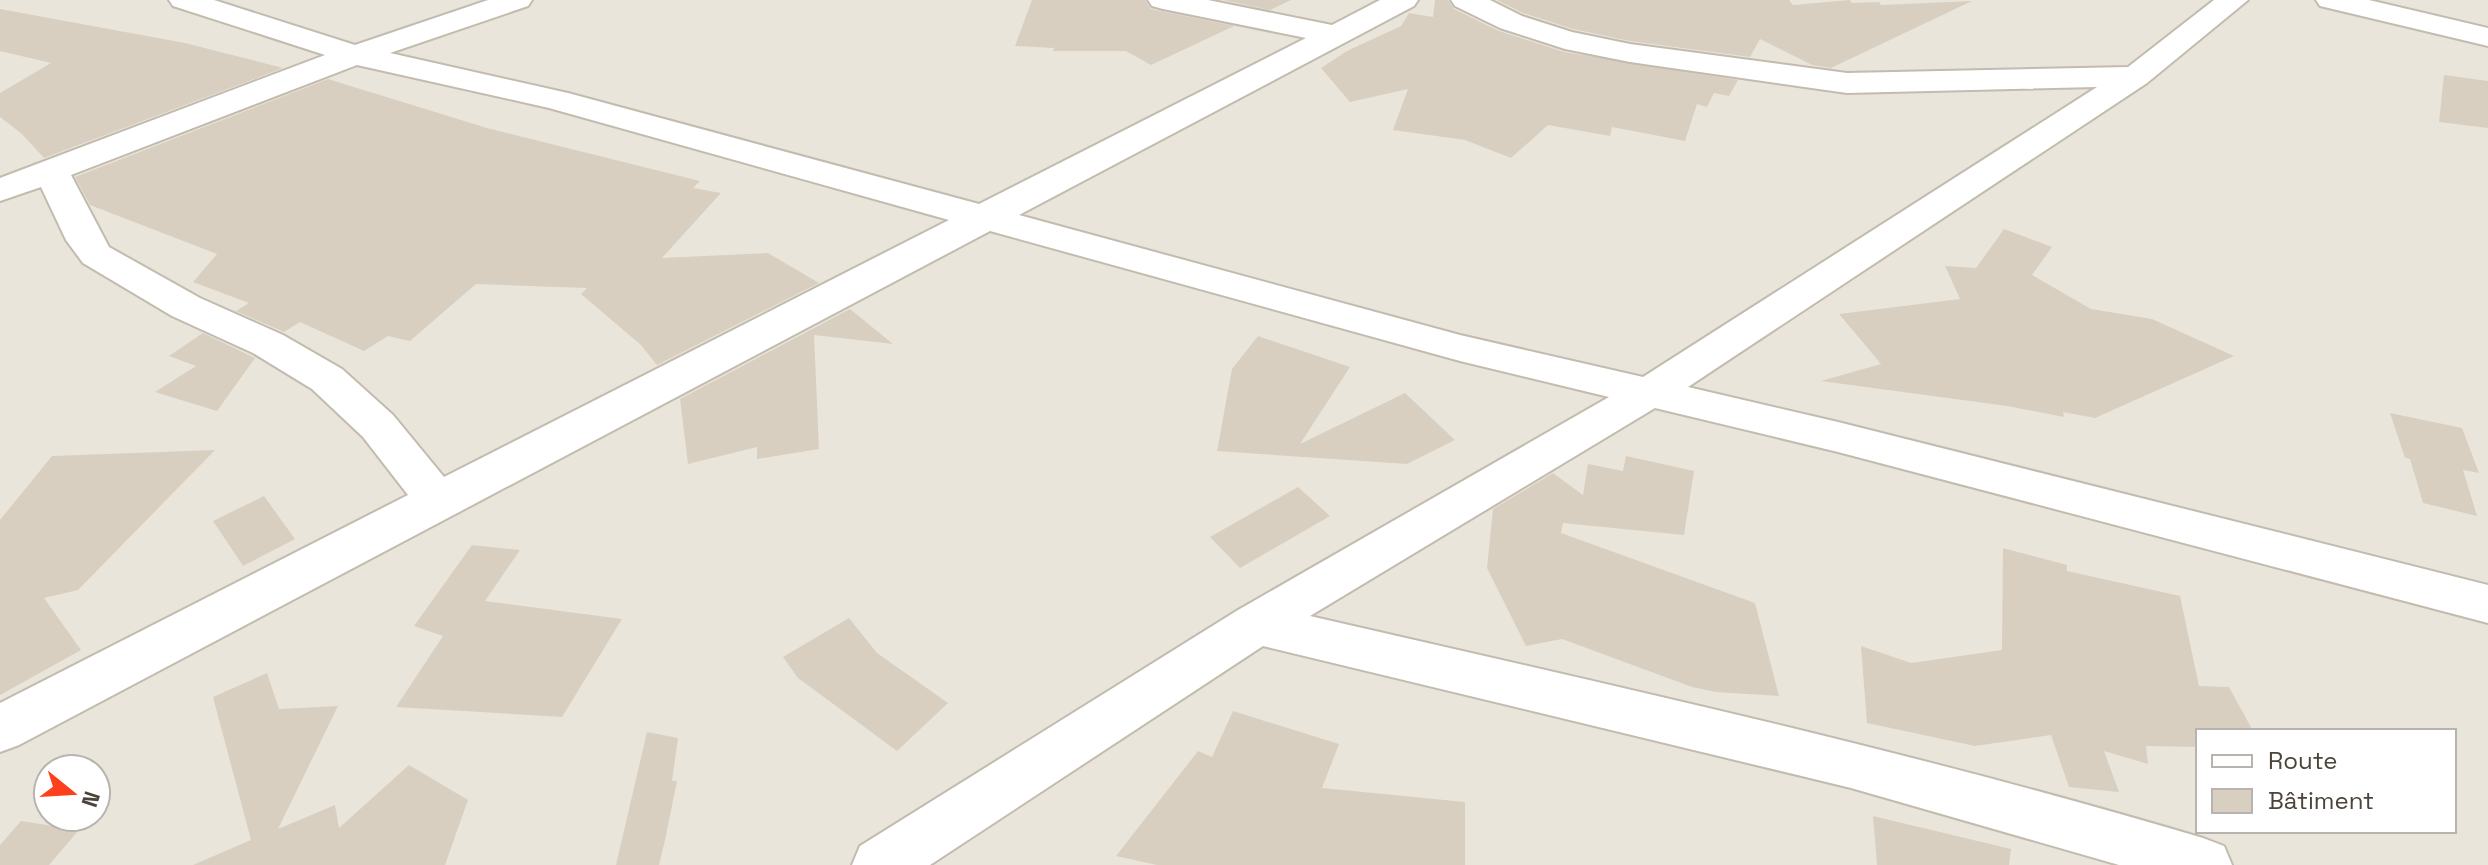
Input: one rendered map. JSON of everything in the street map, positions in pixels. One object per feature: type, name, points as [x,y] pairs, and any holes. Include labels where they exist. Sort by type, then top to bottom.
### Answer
[{"type":"street","points":[[184,0],[355,55],[556,100],[1460,348],[1652,391],[2488,604]]},
{"type":"street","points":[[0,190],[355,55],[517,0]]},
{"type":"street","points":[[1163,0],[1338,35]]},
{"type":"street","points":[[0,729],[1403,0]]},
{"type":"street","points":[[1466,0],[1511,22],[1565,40],[1801,79],[1847,83],[2136,76]]},
{"type":"street","points":[[900,860],[1256,624],[1652,391],[2136,76],[2233,0]]},
{"type":"street","points":[[2331,0],[2488,37]]},
{"type":"street","points":[[51,170],[85,240],[96,255],[186,307],[268,344],[327,379],[378,426],[439,502]]},
{"type":"street","points":[[1256,624],[1763,744],[2076,824],[2203,865]]},
{"type":"shaded area","points":[[0,0],[2488,0],[2488,865],[0,865]]},
{"type":"building","points":[[1032,0],[1145,0],[1151,9],[1234,26],[1151,65],[1126,51],[1053,51],[1054,48],[1015,46]]},
{"type":"building","points":[[1223,0],[1291,0],[1270,10]]},
{"type":"building","points":[[1435,0],[1448,0],[1454,9],[1499,31],[1564,52],[1738,80],[1729,96],[1714,93],[1707,107],[1697,104],[1685,141],[1612,127],[1610,136],[1548,125],[1511,158],[1465,140],[1393,130],[1408,89],[1350,102],[1321,68],[1347,51],[1401,26],[1409,13],[1433,17]]},
{"type":"building","points":[[1497,0],[1789,0],[1793,5],[1850,0],[1852,3],[1879,2],[1881,5],[1972,1],[1831,68],[1812,65],[1760,39],[1750,57],[1630,41],[1573,29],[1523,13]]},
{"type":"building","points":[[0,9],[185,43],[283,68],[44,158],[22,134],[0,117],[0,93],[51,63],[0,51]]},
{"type":"building","points":[[2444,75],[2488,81],[2488,128],[2439,122]]},
{"type":"building","points":[[328,79],[487,128],[700,181],[693,188],[721,193],[662,258],[768,253],[819,283],[657,365],[641,345],[581,294],[587,288],[476,284],[410,341],[388,336],[364,351],[300,322],[284,332],[236,311],[249,303],[193,282],[217,254],[90,205],[75,177]]},
{"type":"building","points":[[2004,229],[2052,247],[2032,275],[2091,309],[2152,319],[2234,356],[2095,418],[2063,412],[2064,417],[2007,406],[1821,381],[1881,364],[1839,314],[1960,299],[1945,266],[1976,268]]},
{"type":"building","points":[[850,309],[893,344],[814,335],[819,449],[757,459],[757,447],[688,464],[680,399]]},
{"type":"building","points":[[203,333],[255,358],[217,411],[155,392],[196,366],[169,356]]},
{"type":"building","points":[[1258,336],[1350,367],[1300,444],[1405,393],[1455,440],[1407,464],[1217,451],[1232,369]]},
{"type":"building","points":[[2390,413],[2462,428],[2479,473],[2463,470],[2477,516],[2423,503],[2410,459],[2405,458]]},
{"type":"building","points":[[215,450],[78,590],[44,598],[81,650],[0,695],[0,520],[52,456]]},
{"type":"building","points":[[1626,456],[1694,471],[1684,535],[1563,523],[1561,533],[1755,603],[1779,696],[1716,692],[1692,687],[1562,639],[1526,646],[1487,568],[1493,509],[1553,473],[1583,495],[1588,464],[1623,471]]},
{"type":"building","points":[[1298,487],[1330,516],[1240,568],[1210,537]]},
{"type":"building","points":[[264,496],[295,539],[243,566],[213,521]]},
{"type":"building","points":[[472,545],[520,550],[485,601],[622,619],[562,717],[396,707],[443,636],[414,626]]},
{"type":"building","points":[[2003,548],[2067,565],[2067,571],[2180,596],[2199,686],[2229,687],[2252,729],[2196,729],[2196,747],[2146,746],[2148,764],[2104,751],[2119,792],[2069,787],[2051,735],[1975,746],[1867,723],[1861,646],[1911,663],[2002,650]]},
{"type":"building","points":[[849,618],[877,653],[948,703],[897,751],[798,678],[783,657]]},
{"type":"building","points":[[267,673],[279,709],[338,706],[278,829],[335,805],[339,828],[409,765],[468,800],[445,865],[193,865],[251,840],[213,697]]},
{"type":"building","points":[[1233,711],[1339,744],[1322,788],[1465,802],[1465,865],[1157,865],[1116,856],[1198,751],[1212,757]]},
{"type":"building","points":[[647,732],[678,738],[672,781],[677,781],[665,840],[659,865],[616,865]]},
{"type":"building","points":[[1873,816],[2011,849],[2009,865],[1877,865]]},
{"type":"building","points":[[21,821],[32,823],[32,833],[76,833],[49,865],[0,865],[0,845]]}]
